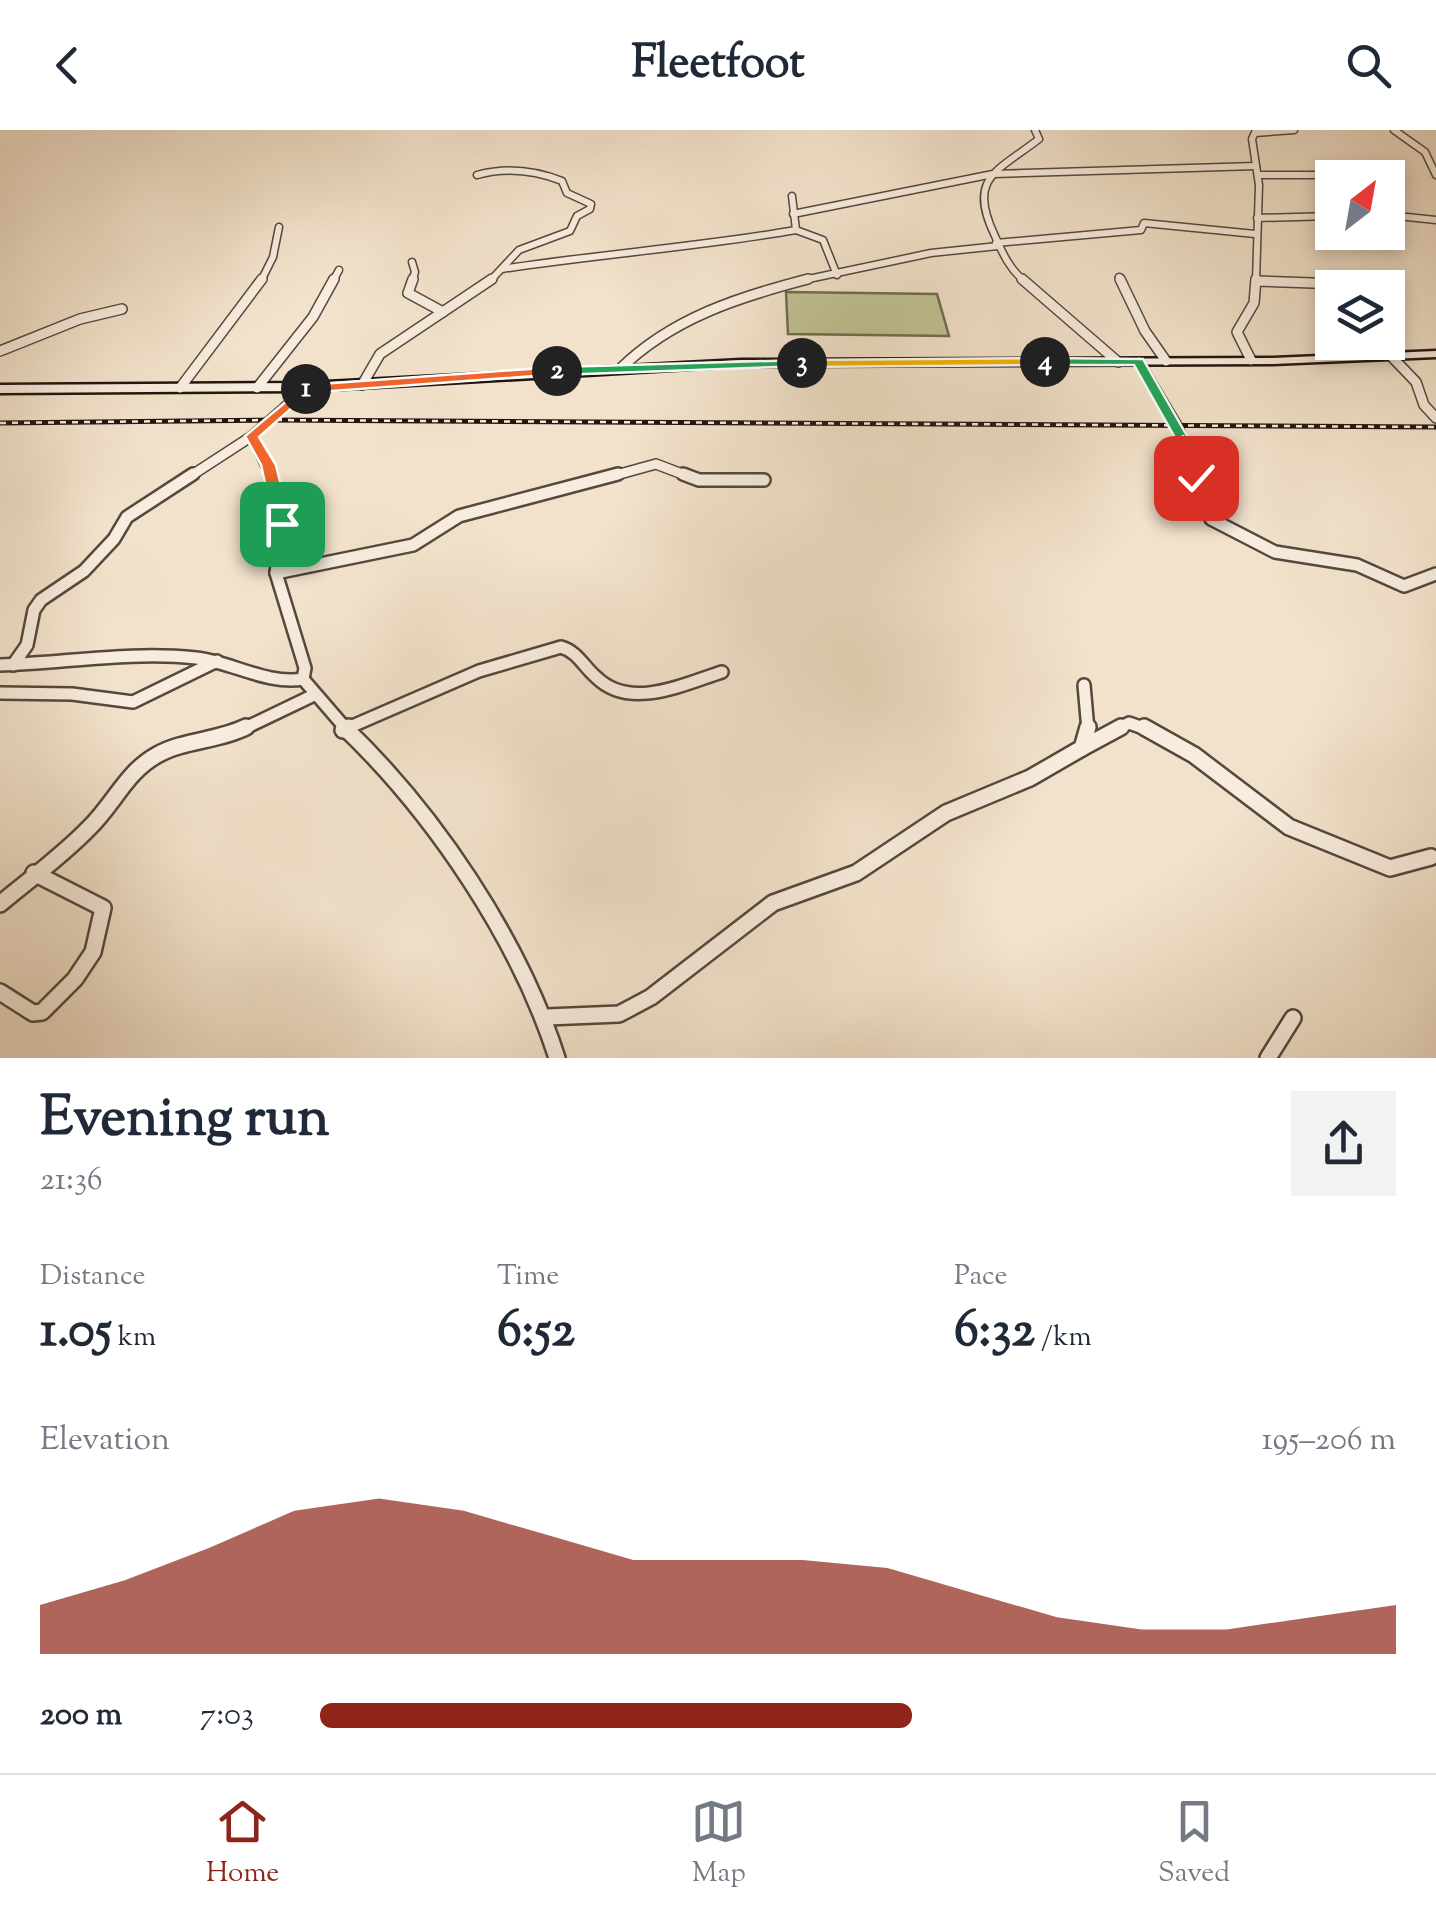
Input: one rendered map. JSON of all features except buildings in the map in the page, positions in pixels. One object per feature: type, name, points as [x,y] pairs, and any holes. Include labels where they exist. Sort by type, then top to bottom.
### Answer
[{"type":"main road","points":[[1405,352],[1436,354]]},
{"type":"main road","points":[[0,389],[308,387],[740,364],[1138,362],[1315,356]]},
{"type":"street","points":[[1035,130],[1039,139],[993,174],[980,203],[997,245],[1022,281],[1118,362]]},
{"type":"street","points":[[1251,360],[1236,332],[1254,303],[1256,281],[1257,171],[1252,140],[1256,132],[1294,130]]},
{"type":"street","points":[[1394,130],[1424,152],[1436,176]]},
{"type":"street","points":[[362,385],[380,354],[486,286],[519,250],[570,231],[577,216],[590,209],[590,204],[566,193],[562,181],[550,176],[529,172],[477,175]]},
{"type":"street","points":[[793,214],[993,174],[1315,174]]},
{"type":"street","points":[[792,196],[796,230]]},
{"type":"street","points":[[1257,218],[1315,216]]},
{"type":"street","points":[[1405,217],[1436,220]]},
{"type":"street","points":[[620,368],[634,350],[708,309],[789,283],[926,254],[1141,230],[1144,223],[1255,234]]},
{"type":"street","points":[[180,388],[232,318],[254,296],[277,255],[279,227]]},
{"type":"street","points":[[502,268],[622,251],[698,247],[796,230],[822,240],[837,275]]},
{"type":"street","points":[[412,262],[415,272],[408,293],[444,312]]},
{"type":"street","points":[[258,388],[313,317],[340,270]]},
{"type":"street","points":[[1119,277],[1144,331],[1166,360]]},
{"type":"street","points":[[1256,281],[1315,283]]},
{"type":"street","points":[[0,351],[80,318],[122,310]]},
{"type":"street","points":[[1398,360],[1436,418]]},
{"type":"street","points":[[1138,362],[1178,427],[1211,519],[1274,552],[1357,565],[1404,586],[1436,574]]},
{"type":"street","points":[[6,665],[27,645],[34,610],[41,600],[84,571],[114,539],[127,517],[252,436],[308,387]]},
{"type":"street","points":[[252,436],[268,465],[282,524],[276,573],[305,668],[303,679],[343,730],[370,752],[428,821],[512,953],[547,1017],[557,1058]]},
{"type":"street","points":[[276,573],[413,546],[459,516],[656,464],[699,480],[764,480]]},
{"type":"street","points":[[343,730],[479,671],[560,647],[568,648],[608,690],[619,692],[658,691],[722,672]]},
{"type":"street","points":[[6,665],[140,657],[217,662],[286,683],[303,679]]},
{"type":"street","points":[[0,693],[72,694],[133,702],[217,662]]},
{"type":"street","points":[[1082,748],[1088,729],[1084,685]]},
{"type":"street","points":[[0,904],[88,830],[112,804],[127,777],[159,753],[226,737],[314,695]]},
{"type":"street","points":[[547,1017],[619,1014],[651,997],[774,904],[856,872],[946,813],[1030,778],[1128,723],[1140,724],[1194,755],[1289,827],[1390,868],[1406,867],[1430,857]]},
{"type":"street","points":[[0,992],[33,1013],[42,1012],[81,971],[104,928],[102,908],[34,873]]},
{"type":"street","points":[[1268,1058],[1293,1018]]},
{"type":"green space","points":[[786,292],[937,294],[949,336],[788,334]]},
{"type":"railway","points":[[0,423],[269,420],[1436,427]]},
{"type":"route","points":[[282,524],[268,465],[252,436],[308,387],[487,374],[740,364],[1138,362],[1178,427],[1196,478]]}]
